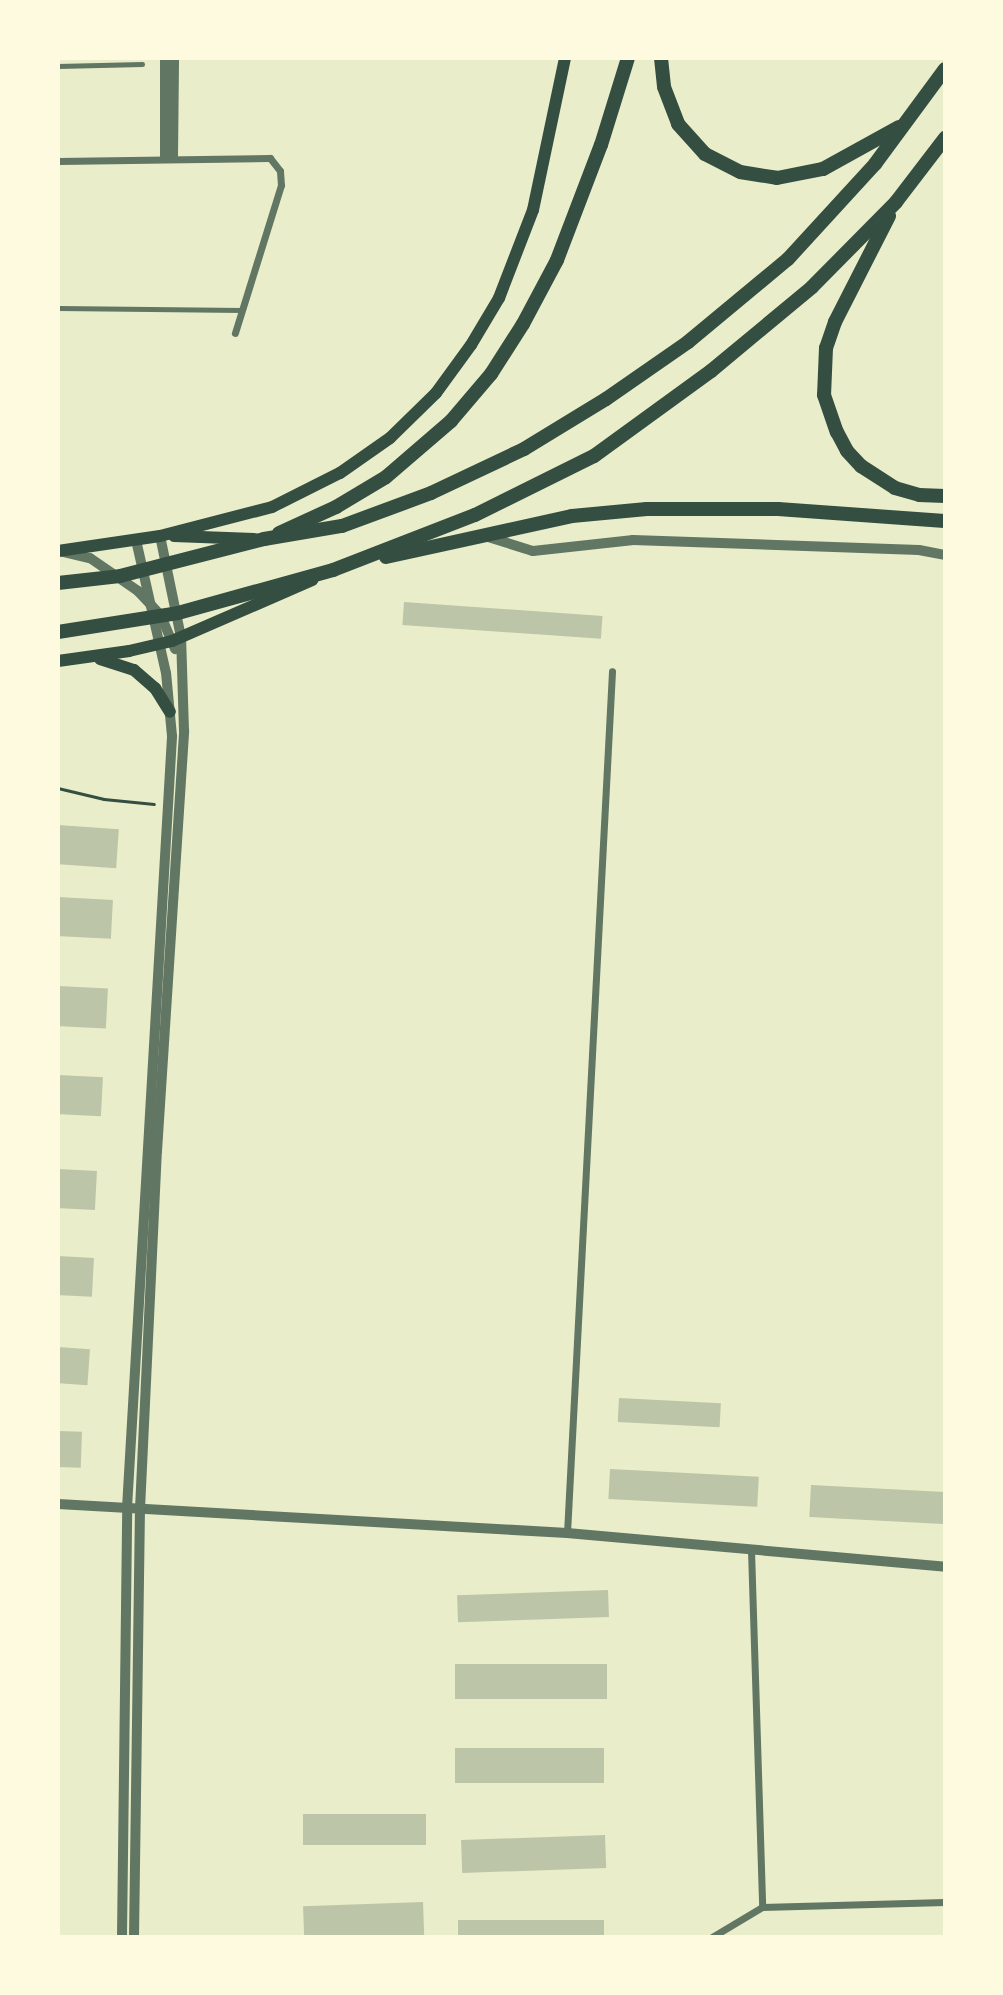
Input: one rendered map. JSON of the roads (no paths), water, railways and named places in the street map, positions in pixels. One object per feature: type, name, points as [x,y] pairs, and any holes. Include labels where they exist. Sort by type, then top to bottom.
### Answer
[{"type":"highway","points":[[264,539],[336,508],[386,477],[451,421],[491,374],[523,324],[556,260],[601,145],[628,58]]},
{"type":"highway","points":[[661,58],[669,107],[678,124],[705,154],[740,172],[759,177],[799,175],[823,170],[906,122]]},
{"type":"highway","points":[[58,583],[120,576],[264,539],[342,526],[431,493],[524,449],[607,400],[688,342],[788,259],[875,164],[945,67],[942,58]]},
{"type":"highway","points":[[333,569],[475,515],[594,456],[711,371],[812,287],[896,202],[945,138]]},
{"type":"highway","points":[[896,202],[843,303],[826,348],[826,405],[847,451],[879,480],[919,495],[945,496]]},
{"type":"highway","points":[[58,632],[178,613],[333,569],[572,516],[696,508],[778,509],[945,521]]},
{"type":"main road","points":[[58,551],[160,536],[272,507],[340,473],[390,438],[436,393],[471,345],[499,298],[519,253],[539,183],[565,58]]},
{"type":"main road","points":[[160,536],[264,539]]},
{"type":"main road","points":[[58,661],[93,657],[177,639],[270,601],[333,569]]},
{"type":"main road","points":[[93,657],[134,670],[155,688],[170,712]]},
{"type":"street","points":[[165,58],[169,158]]},
{"type":"street","points":[[169,158],[174,58]]},
{"type":"street","points":[[58,160],[270,158],[279,172],[281,185],[235,333]]},
{"type":"street","points":[[482,535],[533,551],[633,540],[919,550],[945,555]]},
{"type":"street","points":[[134,1937],[140,1508],[157,1151],[184,744],[183,668],[177,639],[178,613],[160,536]]},
{"type":"street","points":[[136,540],[150,602],[157,617],[177,639]]},
{"type":"street","points":[[58,551],[90,558],[120,576],[150,602]]},
{"type":"street","points":[[122,1937],[127,1508],[172,736],[157,617]]},
{"type":"street","points":[[567,1534],[612,671]]},
{"type":"street","points":[[58,1504],[567,1534],[945,1567]]},
{"type":"street","points":[[751,1550],[762,1907]]},
{"type":"street","points":[[712,1937],[762,1907],[945,1902]]},
{"type":"lane","points":[[58,66],[142,64]]},
{"type":"lane","points":[[58,309],[242,310]]}]
